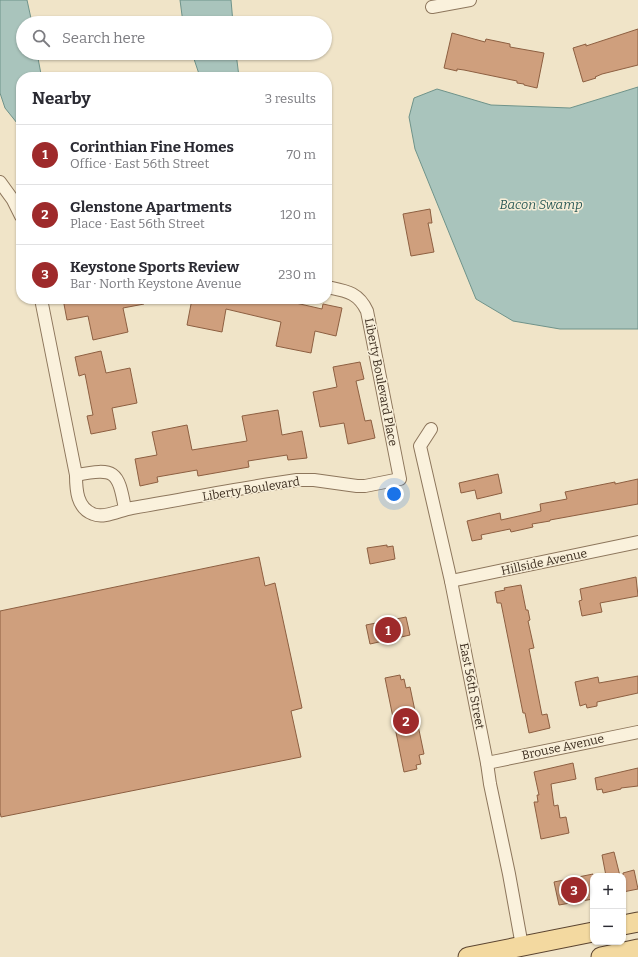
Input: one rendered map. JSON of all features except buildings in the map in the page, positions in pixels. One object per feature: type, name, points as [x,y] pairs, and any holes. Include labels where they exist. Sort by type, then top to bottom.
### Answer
[{"type":"main road","points":[[626,924],[638,922]]},
{"type":"main road","points":[[468,957],[590,933]]},
{"type":"main road","points":[[601,957],[638,949]]},
{"type":"street","points":[[432,8],[470,0]]},
{"type":"street","points":[[0,182],[16,206]]},
{"type":"street","name":"Liberty Boulevard Place","points":[[332,288],[346,291],[358,297],[363,302],[369,316],[400,479]]},
{"type":"street","name":"Liberty Boulevard","points":[[42,304],[76,475],[78,500],[85,510],[92,514],[99,515],[290,481],[314,480],[350,486],[364,486],[400,479]]},
{"type":"street","name":"East 56th Street","points":[[431,429],[420,446],[451,581],[522,946]]},
{"type":"street","points":[[76,475],[98,471],[115,476],[121,486],[126,509]]},
{"type":"street","name":"Hillside Avenue","points":[[451,581],[638,542]]},
{"type":"street","name":"Brouse Avenue","points":[[487,763],[638,732]]},
{"type":"water","points":[[0,0],[27,0],[30,16],[16,16],[16,60],[38,60],[41,72],[16,72],[16,122],[5,108],[0,93]]},
{"type":"water","points":[[180,0],[231,0],[232,16],[182,16]]},
{"type":"water","points":[[194,60],[237,60],[238,72],[198,72]]},
{"type":"water","name":"Bacon Swamp","points":[[638,87],[638,329],[560,329],[513,321],[476,299],[415,149],[409,117],[414,98],[437,89],[491,105],[570,108]]},
{"type":"place","name":"Corinthian Fine Homes","points":[[388,630]]},
{"type":"place","name":"Glenstone Apartments","points":[[406,721]]},
{"type":"place","name":"Keystone Sports Review","points":[[574,890]]}]
